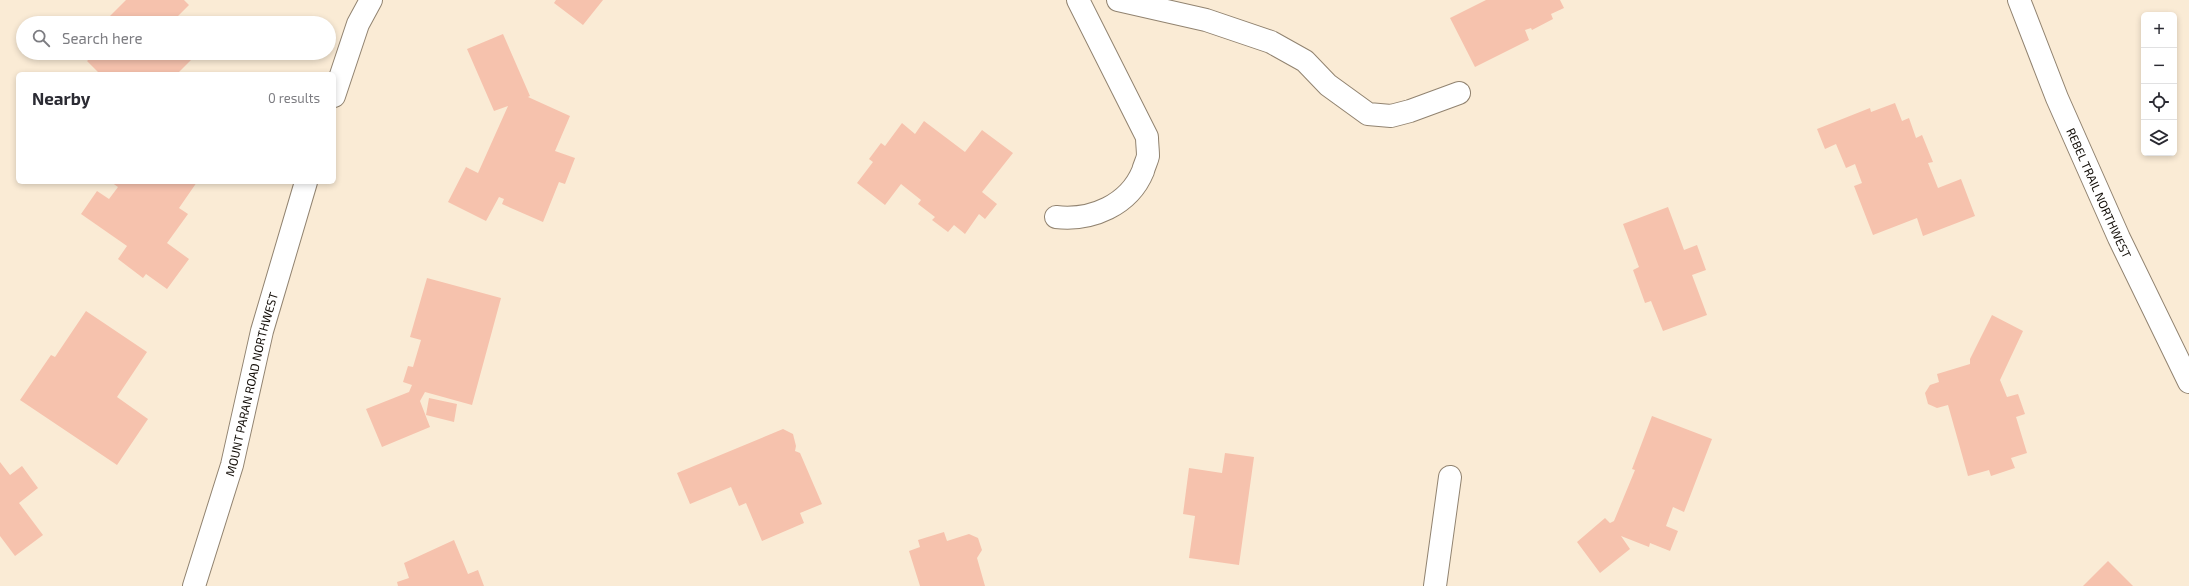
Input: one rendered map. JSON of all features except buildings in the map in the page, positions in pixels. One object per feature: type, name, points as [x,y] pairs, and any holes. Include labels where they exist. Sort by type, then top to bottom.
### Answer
[{"type":"street","points":[[336,90],[358,24],[371,0]]},
{"type":"street","points":[[1056,217],[1080,217],[1099,213],[1116,205],[1138,183],[1148,157],[1147,137],[1078,0]]},
{"type":"street","points":[[1118,0],[1206,20],[1271,42],[1306,61],[1328,85],[1368,114],[1391,116],[1410,111],[1458,93]]},
{"type":"street","name":"REBEL TRAIL NORTHWEST","points":[[2019,0],[2057,98],[2118,238],[2189,382]]},
{"type":"street","name":"MOUNT PARAN ROAD NORTHWEST","points":[[194,586],[232,465],[262,331],[305,184]]},
{"type":"street","points":[[1435,586],[1450,477]]}]
